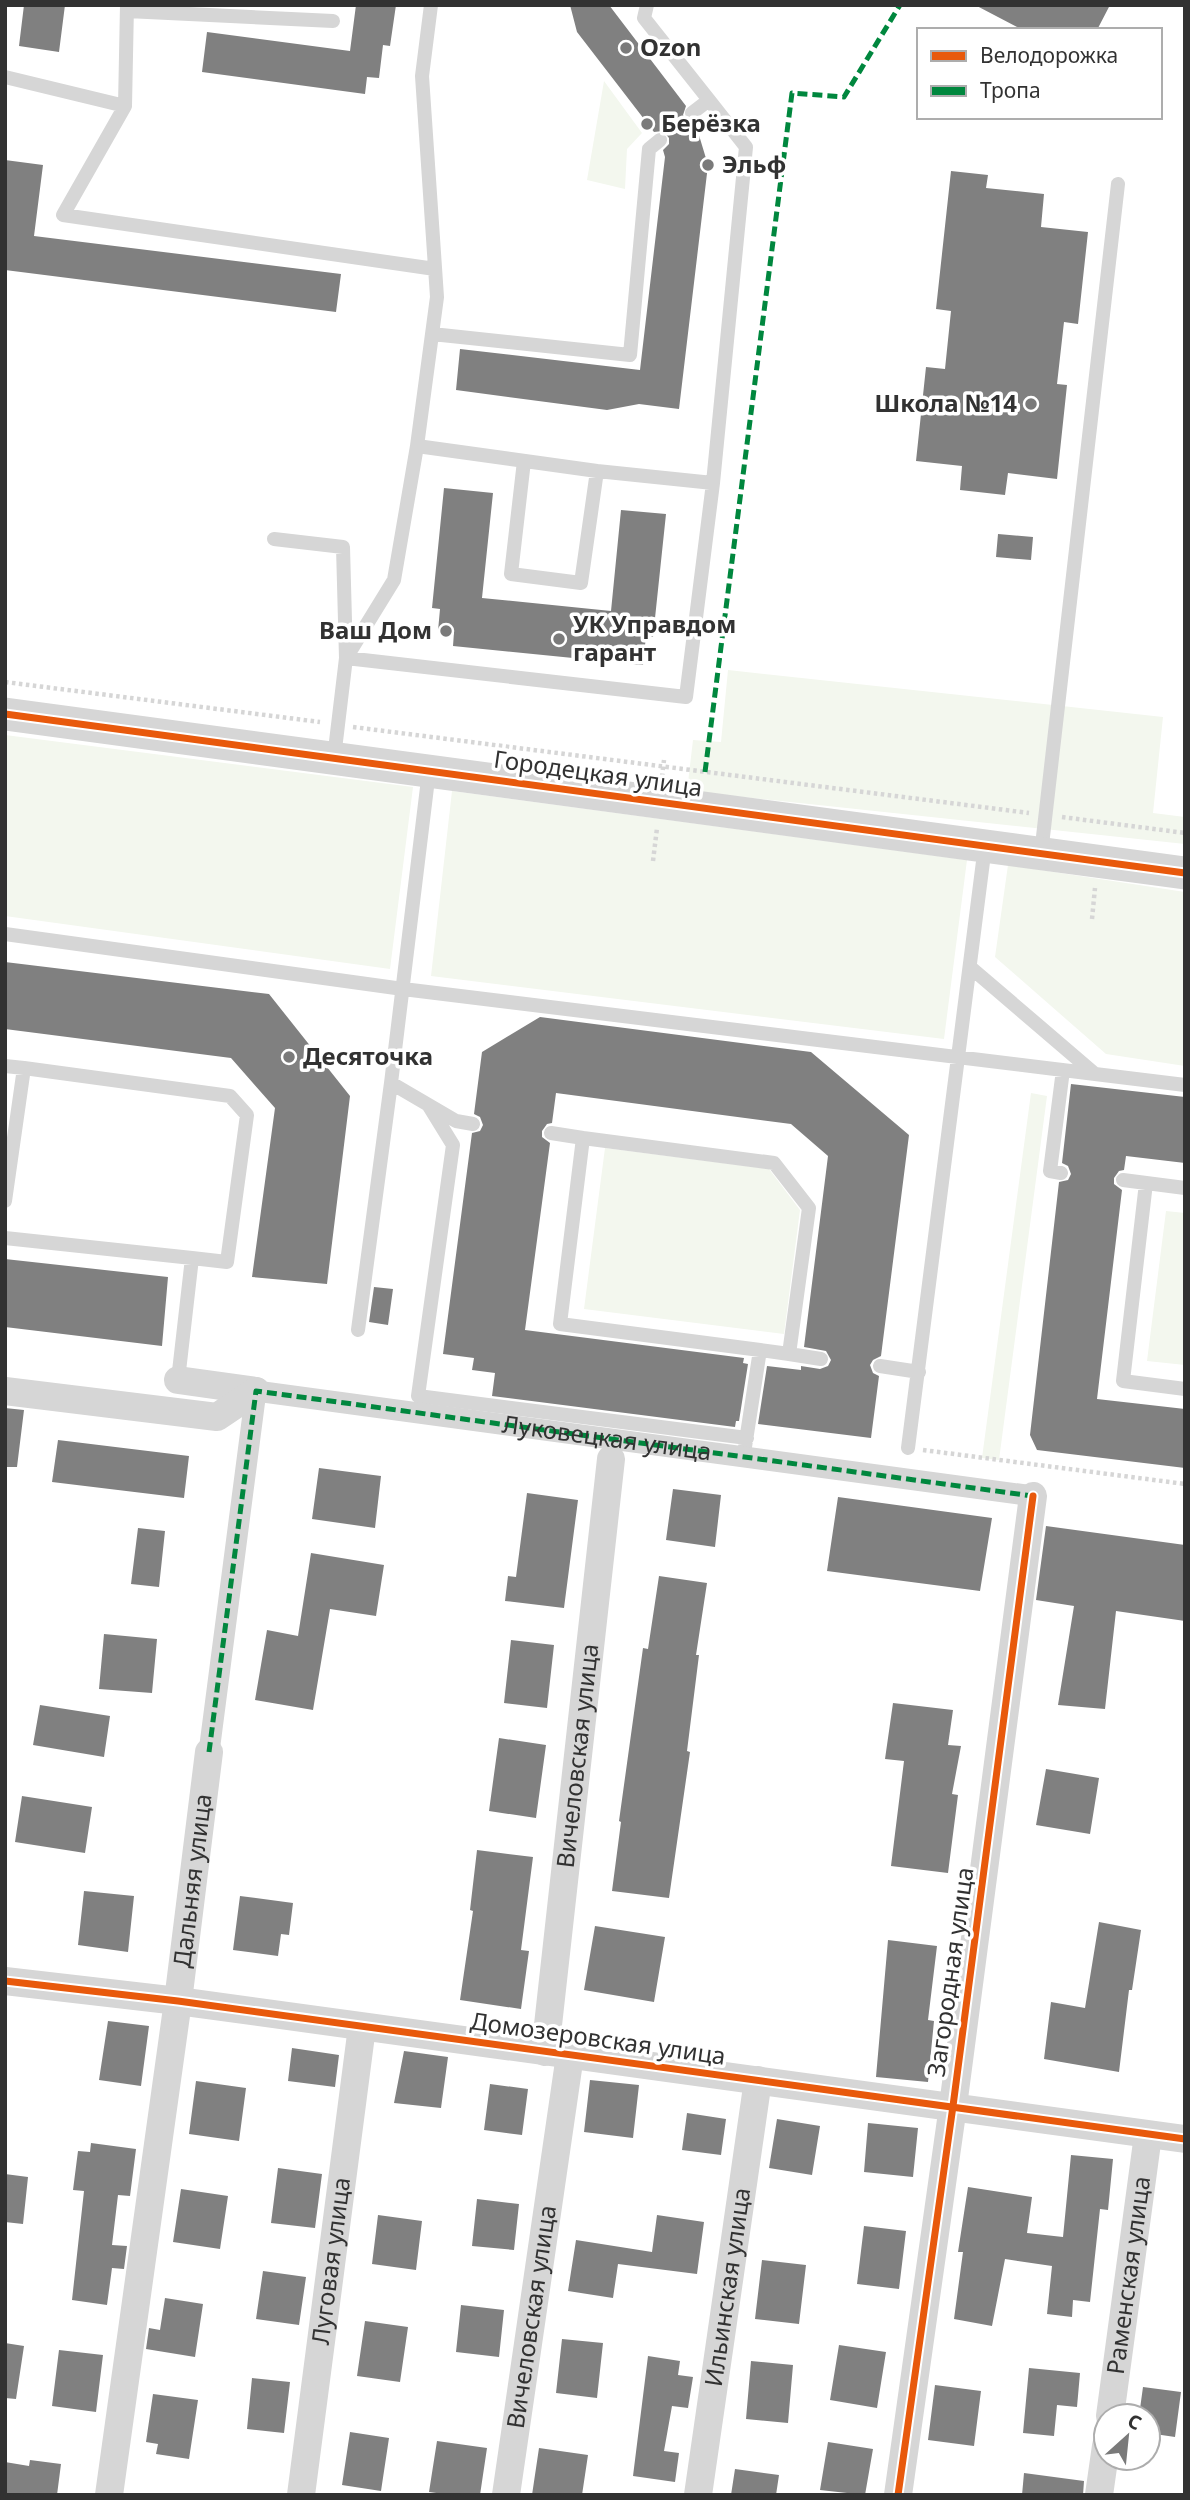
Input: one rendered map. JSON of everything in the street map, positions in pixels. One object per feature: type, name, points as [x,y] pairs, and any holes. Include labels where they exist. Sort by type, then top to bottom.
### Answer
[{"type":"street","name":"Городецкая улица","points":[[5,714],[1185,873]]},
{"type":"street","name":"Луковецкая улица","points":[[177,1380],[746,1447],[1033,1496]]},
{"type":"street","points":[[5,1391],[218,1417],[256,1391]]},
{"type":"street","name":"Дальняя улица","points":[[109,2495],[178,2001],[256,1391]]},
{"type":"street","name":"Вичеловская улица","points":[[506,2495],[558,2054],[611,1459]]},
{"type":"street","name":"Загородная улица","points":[[898,2495],[953,2106],[1033,1496]]},
{"type":"street","name":"Домозеровская улица","points":[[5,1981],[178,2001],[1185,2139]]},
{"type":"street","name":"Луговая улица","points":[[301,2495],[362,2027]]},
{"type":"street","name":"Ильинская улица","points":[[698,2495],[758,2080]]},
{"type":"street","name":"Раменская улица","points":[[1112,2402],[1148,2135]]},
{"type":"street","points":[[1100,2495],[1103,2472]]},
{"type":"lane","points":[[346,658],[394,580],[417,446],[437,297],[422,76],[431,5]]},
{"type":"lane","points":[[346,658],[686,697],[713,483],[746,147],[644,18],[647,5]]},
{"type":"lane","points":[[333,21],[127,8],[125,106],[63,215],[435,269]]},
{"type":"lane","points":[[5,77],[125,106]]},
{"type":"lane","points":[[692,113],[709,100]]},
{"type":"lane","points":[[432,334],[630,355],[649,149],[660,140]]},
{"type":"lane","points":[[1041,854],[1118,184]]},
{"type":"lane","points":[[417,446],[597,471],[713,483]]},
{"type":"lane","points":[[524,461],[511,574],[581,583],[597,471]]},
{"type":"lane","points":[[274,539],[343,547],[346,658],[334,758]]},
{"type":"lane","points":[[358,1330],[429,771]]},
{"type":"lane","points":[[908,1448],[985,846]]},
{"type":"lane","points":[[5,934],[403,989],[1185,1085]]},
{"type":"lane","points":[[970,967],[1095,1074]]},
{"type":"lane","points":[[5,1066],[230,1096],[247,1115],[227,1262],[5,1238]]},
{"type":"lane","points":[[5,1201],[24,1069]]},
{"type":"lane","points":[[1060,1173],[1051,1171],[1063,1070]]},
{"type":"lane","points":[[391,1083],[456,1121],[473,1124]]},
{"type":"lane","points":[[429,1106],[453,1145],[418,1396],[746,1447],[760,1350]]},
{"type":"lane","points":[[551,1133],[774,1163],[808,1208],[789,1354]]},
{"type":"lane","points":[[583,1138],[560,1324],[821,1359]]},
{"type":"lane","points":[[1123,1180],[1185,1188]]},
{"type":"lane","points":[[1146,1183],[1123,1381],[1185,1389]]},
{"type":"lane","points":[[177,1380],[192,1258]]},
{"type":"lane","points":[[880,1366],[919,1372]]},
{"type":"path","points":[[5,682],[1185,833]]},
{"type":"path","points":[[908,1448],[1185,1484]]},
{"type":"shaded area","points":[[604,81],[642,133],[627,149],[625,189],[587,180]]},
{"type":"shaded area","points":[[728,670],[1163,717],[1153,813],[1185,817],[1185,844],[687,791],[693,740],[721,742]]},
{"type":"shaded area","points":[[5,735],[413,787],[390,969],[5,916]]},
{"type":"shaded area","points":[[452,791],[967,860],[944,1039],[431,976]]},
{"type":"shaded area","points":[[1008,865],[1185,892],[1185,1066],[1106,1054],[995,957]]},
{"type":"shaded area","points":[[1031,1093],[1047,1096],[999,1460],[982,1458]]},
{"type":"shaded area","points":[[605,1148],[769,1169],[800,1210],[784,1334],[584,1309]]},
{"type":"shaded area","points":[[1166,1211],[1185,1213],[1185,1365],[1147,1361]]},
{"type":"building","points":[[24,5],[65,5],[59,52],[19,46]]},
{"type":"building","points":[[356,5],[396,5],[390,46],[383,45],[379,78],[367,77],[365,94],[202,72],[207,32],[350,51]]},
{"type":"building","points":[[570,5],[609,5],[686,106],[683,115],[688,122],[695,122],[708,165],[679,409],[639,404],[607,410],[456,390],[460,349],[640,370],[665,157],[663,150],[669,144],[669,138],[663,131],[654,132],[577,32]]},
{"type":"building","points":[[975,5],[1110,5],[1098,28],[1019,28]]},
{"type":"building","points":[[5,160],[43,165],[34,236],[341,274],[336,312],[5,270]]},
{"type":"building","points":[[951,171],[988,175],[986,188],[1044,194],[1041,227],[1088,232],[1078,324],[1064,322],[1057,384],[1067,385],[1057,479],[1008,473],[1005,495],[960,490],[962,466],[916,461],[926,367],[945,369],[951,311],[936,309]]},
{"type":"building","points":[[444,488],[493,493],[482,598],[611,611],[621,510],[666,514],[653,637],[646,636],[643,665],[453,646],[454,632],[438,631],[440,609],[432,608]]},
{"type":"building","points":[[998,534],[1033,537],[1031,560],[996,557]]},
{"type":"building","points":[[5,962],[269,994],[350,1096],[327,1284],[252,1277],[275,1108],[231,1058],[5,1029]]},
{"type":"building","points":[[540,1017],[811,1052],[909,1135],[881,1356],[870,1365],[873,1373],[879,1376],[871,1438],[758,1424],[767,1366],[820,1369],[828,1366],[831,1360],[826,1351],[804,1347],[828,1156],[791,1124],[556,1093],[552,1123],[547,1124],[542,1131],[542,1137],[550,1143],[525,1330],[744,1358],[743,1363],[748,1364],[739,1421],[736,1421],[735,1427],[492,1396],[495,1373],[472,1370],[474,1358],[443,1354],[472,1133],[480,1131],[483,1125],[480,1117],[474,1114],[482,1052]]},
{"type":"building","points":[[1071,1084],[1185,1097],[1185,1163],[1126,1156],[1124,1170],[1119,1171],[1114,1178],[1114,1184],[1122,1190],[1097,1399],[1185,1409],[1185,1468],[1037,1450],[1030,1435],[1059,1182],[1068,1180],[1071,1174],[1068,1166],[1062,1163]]},
{"type":"building","points":[[5,1259],[168,1277],[162,1346],[5,1327]]},
{"type":"building","points":[[374,1287],[393,1289],[388,1325],[369,1322]]},
{"type":"building","points":[[5,1408],[24,1410],[17,1467],[5,1467]]},
{"type":"building","points":[[58,1440],[189,1456],[184,1498],[52,1482]]},
{"type":"building","points":[[319,1468],[381,1476],[375,1528],[312,1519]]},
{"type":"building","points":[[673,1489],[721,1495],[715,1547],[666,1540]]},
{"type":"building","points":[[527,1493],[578,1500],[564,1608],[505,1601],[508,1576],[516,1577]]},
{"type":"building","points":[[838,1497],[992,1518],[980,1591],[827,1571]]},
{"type":"building","points":[[1046,1526],[1185,1545],[1185,1621],[1116,1611],[1105,1709],[1058,1705],[1074,1606],[1036,1600]]},
{"type":"building","points":[[138,1528],[165,1531],[159,1587],[131,1584]]},
{"type":"building","points":[[311,1553],[384,1565],[376,1616],[330,1609],[313,1710],[255,1700],[267,1630],[298,1636]]},
{"type":"building","points":[[659,1576],[707,1583],[696,1655],[699,1655],[687,1751],[690,1752],[669,1898],[612,1891],[643,1648],[648,1649]]},
{"type":"building","points":[[104,1634],[157,1639],[152,1693],[99,1689]]},
{"type":"building","points":[[511,1640],[554,1645],[547,1708],[504,1703]]},
{"type":"building","points":[[893,1703],[953,1710],[948,1745],[961,1746],[952,1794],[958,1795],[948,1873],[891,1866],[904,1761],[885,1759]]},
{"type":"building","points":[[40,1705],[110,1716],[104,1757],[33,1745]]},
{"type":"building","points":[[499,1738],[546,1745],[536,1818],[489,1811]]},
{"type":"building","points":[[1046,1769],[1099,1778],[1090,1834],[1036,1825]]},
{"type":"building","points":[[22,1796],[92,1807],[85,1853],[15,1842]]},
{"type":"building","points":[[477,1850],[533,1857],[521,1950],[529,1951],[521,2009],[460,2000],[473,1911],[470,1910]]},
{"type":"building","points":[[84,1891],[134,1896],[128,1952],[78,1945]]},
{"type":"building","points":[[240,1896],[293,1903],[289,1935],[281,1934],[278,1956],[233,1950]]},
{"type":"building","points":[[1099,1922],[1141,1930],[1132,1990],[1129,1990],[1119,2072],[1044,2059],[1051,2002],[1085,2008]]},
{"type":"building","points":[[595,1926],[665,1937],[654,2002],[584,1990]]},
{"type":"building","points":[[888,1940],[937,1946],[928,2020],[934,2021],[928,2082],[876,2077]]},
{"type":"building","points":[[108,2021],[149,2026],[141,2086],[99,2080]]},
{"type":"building","points":[[292,2048],[339,2055],[335,2087],[288,2081]]},
{"type":"building","points":[[404,2051],[448,2057],[441,2108],[394,2103]]},
{"type":"building","points":[[590,2080],[639,2085],[633,2138],[584,2132]]},
{"type":"building","points":[[196,2081],[246,2088],[239,2141],[189,2134]]},
{"type":"building","points":[[490,2084],[528,2089],[522,2135],[484,2130]]},
{"type":"building","points":[[687,2113],[726,2119],[721,2155],[682,2150]]},
{"type":"building","points":[[777,2119],[820,2126],[812,2175],[769,2168]]},
{"type":"building","points":[[868,2123],[918,2128],[913,2177],[864,2172]]},
{"type":"building","points":[[91,2143],[136,2149],[130,2196],[118,2195],[112,2245],[127,2246],[124,2269],[112,2268],[107,2305],[72,2300],[84,2191],[73,2190],[78,2151],[90,2152]]},
{"type":"building","points":[[1071,2155],[1113,2159],[1108,2210],[1100,2209],[1090,2302],[1073,2300],[1072,2317],[1047,2314],[1052,2266],[1005,2259],[992,2326],[954,2319],[963,2252],[958,2252],[968,2187],[1032,2197],[1027,2233],[1063,2237]]},
{"type":"building","points":[[278,2168],[322,2174],[315,2228],[271,2223]]},
{"type":"building","points":[[5,2174],[28,2177],[23,2224],[5,2222]]},
{"type":"building","points":[[181,2189],[228,2196],[220,2249],[173,2242]]},
{"type":"building","points":[[477,2199],[519,2204],[514,2250],[472,2246]]},
{"type":"building","points":[[378,2215],[422,2221],[416,2270],[372,2264]]},
{"type":"building","points":[[657,2215],[704,2222],[697,2274],[618,2264],[613,2298],[568,2291],[576,2240],[652,2252]]},
{"type":"building","points":[[864,2226],[906,2231],[899,2289],[857,2284]]},
{"type":"building","points":[[762,2260],[806,2265],[799,2324],[755,2319]]},
{"type":"building","points":[[263,2271],[306,2277],[299,2325],[256,2319]]},
{"type":"building","points":[[165,2298],[203,2304],[195,2357],[146,2349],[149,2328],[160,2330]]},
{"type":"building","points":[[461,2305],[504,2310],[499,2357],[456,2352]]},
{"type":"building","points":[[365,2321],[408,2327],[400,2382],[357,2376]]},
{"type":"building","points":[[562,2339],[603,2343],[597,2398],[556,2393]]},
{"type":"building","points":[[5,2343],[24,2346],[16,2399],[5,2398]]},
{"type":"building","points":[[839,2345],[886,2352],[877,2408],[830,2400]]},
{"type":"building","points":[[59,2350],[103,2355],[96,2412],[52,2406]]},
{"type":"building","points":[[648,2356],[680,2361],[678,2375],[693,2377],[688,2408],[672,2406],[664,2451],[679,2453],[675,2482],[633,2476]]},
{"type":"building","points":[[751,2361],[793,2365],[788,2423],[746,2419]]},
{"type":"building","points":[[1029,2368],[1080,2373],[1077,2407],[1057,2405],[1054,2436],[1023,2433]]},
{"type":"building","points":[[252,2378],[290,2382],[284,2433],[247,2429]]},
{"type":"building","points":[[935,2385],[981,2391],[974,2446],[928,2440]]},
{"type":"building","points":[[1143,2387],[1181,2392],[1175,2437],[1162,2435],[1162,2402],[1141,2402]]},
{"type":"building","points":[[153,2394],[198,2400],[189,2459],[156,2454],[158,2444],[146,2442]]},
{"type":"building","points":[[350,2432],[389,2438],[381,2491],[342,2485]]},
{"type":"building","points":[[437,2441],[487,2448],[480,2495],[429,2492]]},
{"type":"building","points":[[828,2442],[873,2449],[865,2495],[820,2490]]},
{"type":"building","points":[[539,2448],[588,2455],[582,2495],[532,2495]]},
{"type":"building","points":[[30,2460],[61,2464],[57,2495],[5,2495],[5,2462],[29,2466]]},
{"type":"building","points":[[735,2469],[779,2475],[776,2495],[731,2495]]},
{"type":"building","points":[[1024,2473],[1084,2481],[1083,2495],[1022,2495]]},
{"type":"marked path","points":[[705,772],[792,93],[844,97],[900,5]]},
{"type":"marked path","points":[[209,1752],[256,1391],[1033,1496]]},
{"type":"cycle path","points":[[5,714],[1185,873]]},
{"type":"cycle path","points":[[898,2495],[953,2106],[1033,1496]]},
{"type":"cycle path","points":[[5,1981],[178,2001],[1185,2139]]},
{"type":"place","name":"Ozon","points":[[626,48]]},
{"type":"place","name":"Берёзка","points":[[647,124]]},
{"type":"place","name":"Эльф","points":[[708,165]]},
{"type":"place","name":"Школа №14","points":[[1031,404]]},
{"type":"place","name":"Ваш Дом","points":[[446,631]]},
{"type":"place","name":"УК Управдом гарант","points":[[559,639]]},
{"type":"place","name":"Десяточка","points":[[289,1057]]}]
